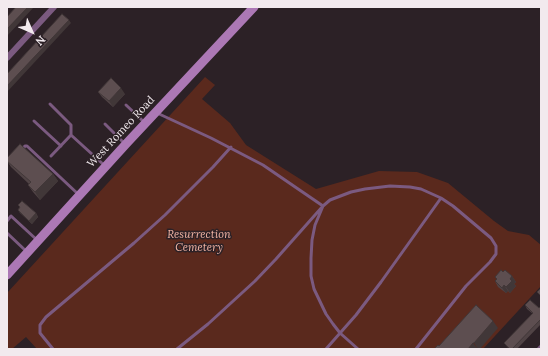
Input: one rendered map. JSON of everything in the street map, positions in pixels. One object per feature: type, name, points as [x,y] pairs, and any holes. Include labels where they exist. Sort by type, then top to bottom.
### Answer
[{"type":"main road","name":"West Romeo Road","points":[[9,270],[28,253],[79,195],[254,7]]},
{"type":"street","points":[[7,58],[54,7]]},
{"type":"lane","points":[[50,104],[72,125],[71,135],[52,156]]},
{"type":"lane","points":[[126,105],[146,123]]},
{"type":"lane","points":[[156,112],[231,147],[263,165],[323,206]]},
{"type":"lane","points":[[34,121],[61,146]]},
{"type":"lane","points":[[105,124],[126,144]]},
{"type":"lane","points":[[71,135],[105,167]]},
{"type":"lane","points":[[20,152],[25,146],[27,146],[79,195]]},
{"type":"lane","points":[[53,349],[40,333],[40,325],[46,317],[165,215],[231,147]]},
{"type":"lane","points":[[177,349],[208,324],[255,281],[330,200],[351,192],[390,186],[421,189],[441,198],[453,206],[491,238],[496,246],[496,254],[488,265],[466,286],[416,349]]},
{"type":"lane","points":[[326,349],[381,282],[441,198]]},
{"type":"lane","points":[[323,206],[315,226],[310,258],[311,276],[314,289],[332,324],[358,349]]},
{"type":"lane","points":[[7,221],[11,216],[39,241]]},
{"type":"lane","points":[[7,233],[28,253]]},
{"type":"green space","name":"Resurrection Cemetery","points":[[205,77],[215,85],[202,99],[230,123],[246,145],[316,189],[379,171],[417,172],[448,183],[508,231],[529,235],[541,245],[541,286],[483,349],[37,349],[26,337],[12,349],[7,349],[7,293]]},
{"type":"building","points":[[16,7],[28,7],[7,29],[7,17]]},
{"type":"building","points":[[62,14],[69,20],[7,86],[7,74]]},
{"type":"building","points":[[111,78],[121,88],[109,101],[98,92]]},
{"type":"building","points":[[20,144],[53,174],[35,192],[28,185],[31,182],[7,161],[7,158]]},
{"type":"building","points":[[22,201],[36,213],[29,221],[18,210],[20,207],[18,205]]},
{"type":"building","points":[[501,270],[503,272],[505,270],[512,276],[510,279],[512,281],[506,287],[504,285],[502,288],[495,281],[497,279],[495,277]]},
{"type":"building","points":[[541,288],[541,296],[537,292]]},
{"type":"building","points":[[530,300],[539,308],[541,306],[541,319],[512,349],[510,349],[504,343],[533,313],[525,305]]},
{"type":"building","points":[[476,305],[493,321],[474,343],[468,349],[434,349],[438,345],[439,346]]}]
